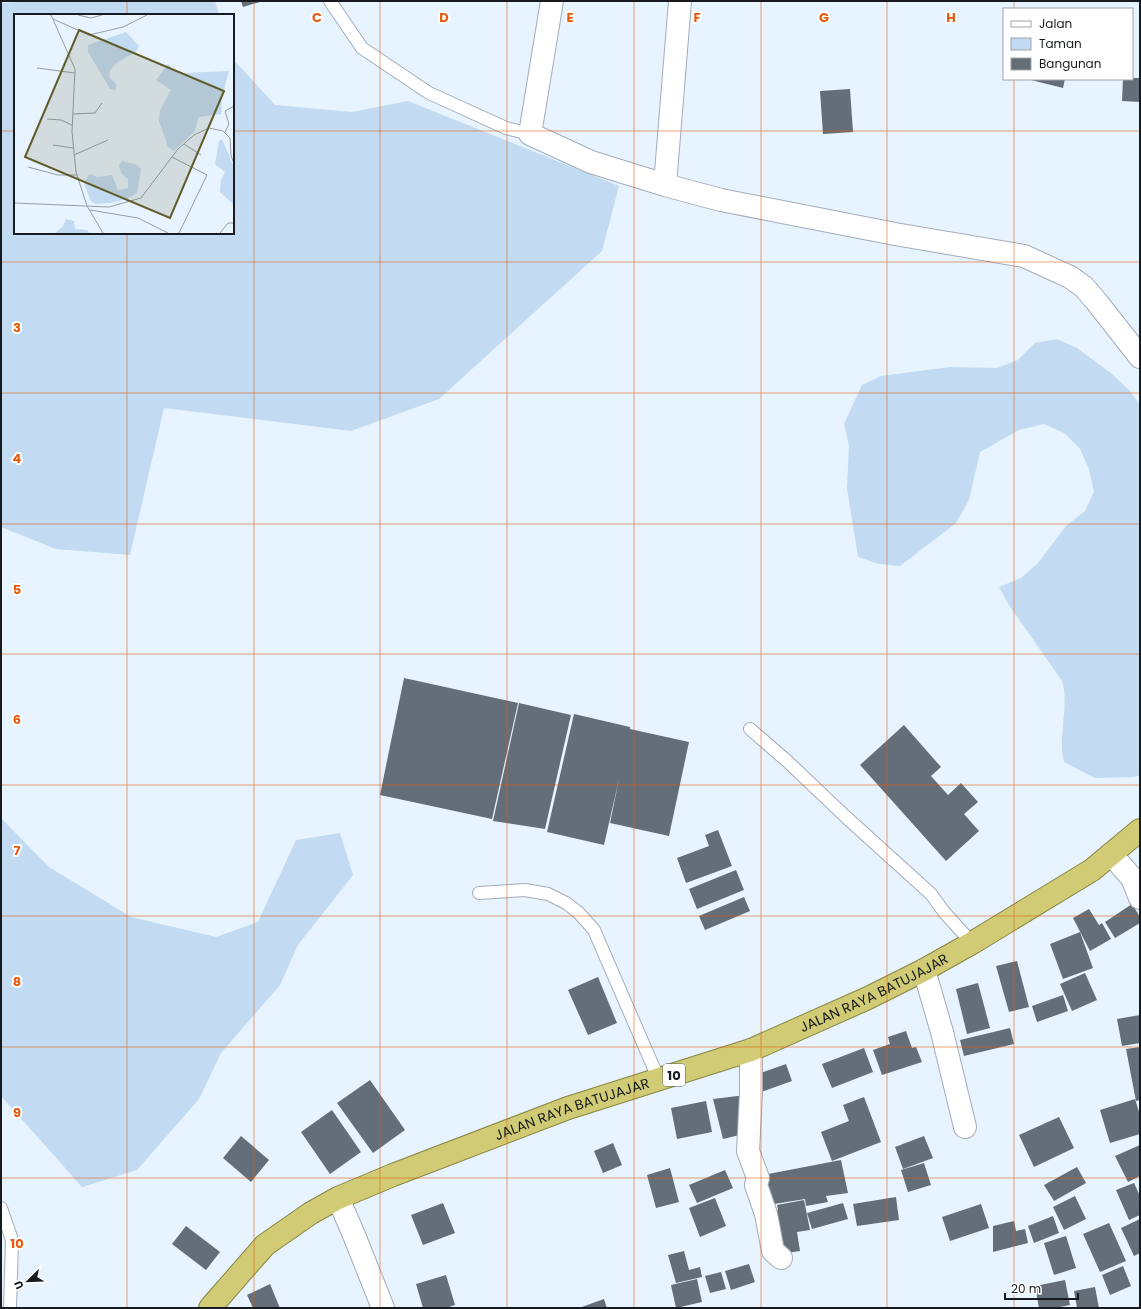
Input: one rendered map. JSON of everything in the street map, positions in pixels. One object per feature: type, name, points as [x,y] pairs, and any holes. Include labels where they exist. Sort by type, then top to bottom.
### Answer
[{"type":"highway","name":"JALAN RAYA BATUJAJAR","points":[[210,1308],[265,1245],[311,1213],[338,1198],[393,1175],[568,1108],[752,1050],[868,998],[924,970],[972,943],[1092,870],[1140,830]]},
{"type":"street","points":[[552,1],[530,134],[591,162],[665,186],[721,200],[902,235],[1024,256],[1070,277],[1084,287],[1140,357]]},
{"type":"street","points":[[665,186],[680,1]]},
{"type":"street","points":[[1111,854],[1132,878],[1140,898]]},
{"type":"street","points":[[924,970],[942,1032],[965,1127]]},
{"type":"street","points":[[752,1050],[748,1151],[758,1178],[756,1185],[766,1214],[773,1251],[781,1258]]},
{"type":"street","points":[[338,1198],[383,1308]]},
{"type":"lane","points":[[330,1],[362,48],[429,92],[506,128],[530,134]]},
{"type":"lane","points":[[750,729],[787,761],[931,894],[944,912],[972,943]]},
{"type":"lane","points":[[479,893],[525,890],[548,894],[566,903],[578,912],[594,930],[659,1080]]},
{"type":"lane","points":[[1,1208],[12,1240],[10,1308]]},
{"type":"green space","points":[[39,1],[215,1],[219,14],[14,14],[14,234],[234,234],[234,60],[275,105],[352,112],[408,101],[619,186],[602,251],[439,399],[351,431],[164,408],[130,555],[56,549],[1,527],[1,3]]},
{"type":"green space","points":[[1057,339],[1077,348],[1112,374],[1130,391],[1140,405],[1140,775],[1134,777],[1095,778],[1064,762],[1062,742],[1065,701],[1062,681],[1009,605],[999,587],[1021,578],[1038,563],[1066,526],[1085,511],[1094,492],[1089,469],[1080,449],[1064,433],[1044,424],[1019,430],[980,452],[969,500],[956,523],[900,566],[879,564],[858,557],[847,488],[849,446],[844,424],[862,385],[881,376],[950,367],[997,368],[1018,360],[1035,343]]},
{"type":"green space","points":[[1,818],[49,867],[131,917],[216,937],[258,922],[296,840],[340,833],[353,875],[298,945],[280,985],[221,1053],[199,1099],[137,1170],[82,1187],[1,1096]]},
{"type":"building","points":[[241,1],[263,1],[243,7]]},
{"type":"building","points":[[1140,78],[1140,102],[1122,101],[1123,80]]},
{"type":"building","points":[[1031,80],[1065,80],[1063,88]]},
{"type":"building","points":[[850,89],[853,132],[823,134],[820,91]]},
{"type":"building","points":[[404,678],[518,703],[492,819],[380,795]]},
{"type":"building","points":[[519,703],[571,715],[545,829],[493,821]]},
{"type":"building","points":[[574,714],[630,727],[630,729],[689,742],[669,836],[610,823],[619,779],[604,845],[547,832]]},
{"type":"building","points":[[904,725],[941,767],[931,776],[948,795],[961,783],[978,802],[964,814],[979,831],[946,861],[860,765]]},
{"type":"building","points":[[718,830],[732,866],[686,883],[677,858],[709,846],[705,835]]},
{"type":"building","points":[[736,870],[744,890],[697,909],[689,889]]},
{"type":"building","points":[[744,897],[750,911],[705,930],[699,916]]},
{"type":"building","points":[[1132,904],[1140,917],[1140,923],[1115,938],[1105,922]]},
{"type":"building","points":[[1089,909],[1099,925],[1102,923],[1111,939],[1090,951],[1073,918]]},
{"type":"building","points":[[1080,932],[1093,968],[1063,979],[1050,944]]},
{"type":"building","points":[[1017,961],[1029,1007],[1009,1012],[996,966]]},
{"type":"building","points":[[1085,973],[1097,1000],[1072,1011],[1060,984]]},
{"type":"building","points":[[598,977],[617,1023],[588,1035],[568,990]]},
{"type":"building","points":[[978,983],[990,1028],[967,1034],[956,989]]},
{"type":"building","points":[[1063,995],[1068,1011],[1037,1022],[1032,1006]]},
{"type":"building","points":[[1140,1015],[1140,1043],[1122,1046],[1117,1019]]},
{"type":"building","points":[[1010,1028],[1014,1044],[964,1056],[960,1040]]},
{"type":"building","points":[[906,1031],[912,1048],[916,1047],[922,1062],[882,1075],[873,1050],[890,1044],[888,1037]]},
{"type":"building","points":[[1140,1047],[1140,1100],[1136,1101],[1126,1049]]},
{"type":"building","points":[[864,1048],[873,1072],[832,1088],[822,1064]]},
{"type":"building","points":[[786,1064],[792,1081],[761,1092],[755,1075]]},
{"type":"building","points":[[370,1080],[405,1130],[373,1153],[337,1103]]},
{"type":"building","points":[[746,1095],[748,1133],[723,1139],[713,1099]]},
{"type":"building","points":[[864,1097],[881,1142],[832,1161],[821,1132],[849,1121],[843,1105]]},
{"type":"building","points":[[1135,1099],[1140,1115],[1140,1134],[1110,1143],[1100,1110]]},
{"type":"building","points":[[706,1101],[712,1132],[677,1139],[671,1108]]},
{"type":"building","points":[[332,1110],[361,1152],[330,1174],[301,1132]]},
{"type":"building","points":[[1059,1117],[1074,1148],[1034,1167],[1019,1135]]},
{"type":"building","points":[[241,1136],[269,1160],[251,1182],[223,1158]]},
{"type":"building","points":[[924,1136],[933,1158],[903,1169],[895,1147]]},
{"type":"building","points":[[613,1143],[622,1165],[603,1173],[594,1151]]},
{"type":"building","points":[[1140,1145],[1140,1176],[1128,1182],[1115,1156]]},
{"type":"building","points":[[841,1160],[848,1193],[826,1196],[828,1202],[806,1206],[805,1199],[768,1205],[763,1175]]},
{"type":"building","points":[[924,1163],[931,1185],[908,1192],[901,1170]]},
{"type":"building","points":[[1077,1167],[1086,1183],[1054,1201],[1044,1185]]},
{"type":"building","points":[[670,1168],[679,1202],[656,1208],[647,1175]]},
{"type":"building","points":[[725,1170],[733,1188],[697,1203],[689,1185]]},
{"type":"building","points":[[1134,1183],[1140,1196],[1140,1215],[1129,1220],[1116,1190]]},
{"type":"building","points":[[1075,1196],[1086,1219],[1064,1230],[1053,1207]]},
{"type":"building","points":[[896,1197],[899,1220],[857,1226],[853,1204]]},
{"type":"building","points":[[715,1198],[726,1226],[700,1237],[689,1208]]},
{"type":"building","points":[[804,1200],[810,1230],[797,1232],[800,1251],[781,1254],[768,1212],[778,1210],[777,1205]]},
{"type":"building","points":[[443,1203],[455,1233],[423,1245],[411,1215]]},
{"type":"building","points":[[843,1203],[848,1219],[812,1229],[807,1213]]},
{"type":"building","points":[[981,1204],[989,1228],[950,1241],[942,1217]]},
{"type":"building","points":[[1053,1216],[1059,1233],[1034,1243],[1028,1226]]},
{"type":"building","points":[[1140,1219],[1140,1253],[1134,1256],[1121,1228]]},
{"type":"building","points":[[1014,1221],[1016,1231],[1025,1229],[1028,1243],[993,1252],[993,1226]]},
{"type":"building","points":[[1109,1223],[1126,1261],[1100,1272],[1083,1234]]},
{"type":"building","points":[[186,1226],[220,1252],[206,1270],[172,1244]]},
{"type":"building","points":[[1066,1236],[1076,1268],[1054,1275],[1044,1243]]},
{"type":"building","points":[[684,1251],[689,1270],[700,1267],[702,1277],[676,1283],[668,1255]]},
{"type":"building","points":[[749,1264],[755,1282],[731,1290],[725,1271]]},
{"type":"building","points":[[1123,1266],[1131,1286],[1110,1295],[1102,1275]]},
{"type":"building","points":[[721,1272],[726,1289],[710,1293],[705,1276]]},
{"type":"building","points":[[446,1275],[455,1305],[446,1308],[423,1308],[416,1284]]},
{"type":"building","points":[[697,1279],[702,1302],[676,1308],[671,1285]]},
{"type":"building","points":[[1065,1280],[1070,1305],[1055,1308],[1039,1308],[1035,1286]]},
{"type":"building","points":[[270,1284],[280,1308],[253,1308],[247,1295]]},
{"type":"building","points":[[1095,1287],[1099,1308],[1077,1308],[1074,1291]]},
{"type":"building","points":[[604,1299],[607,1308],[579,1308]]}]
